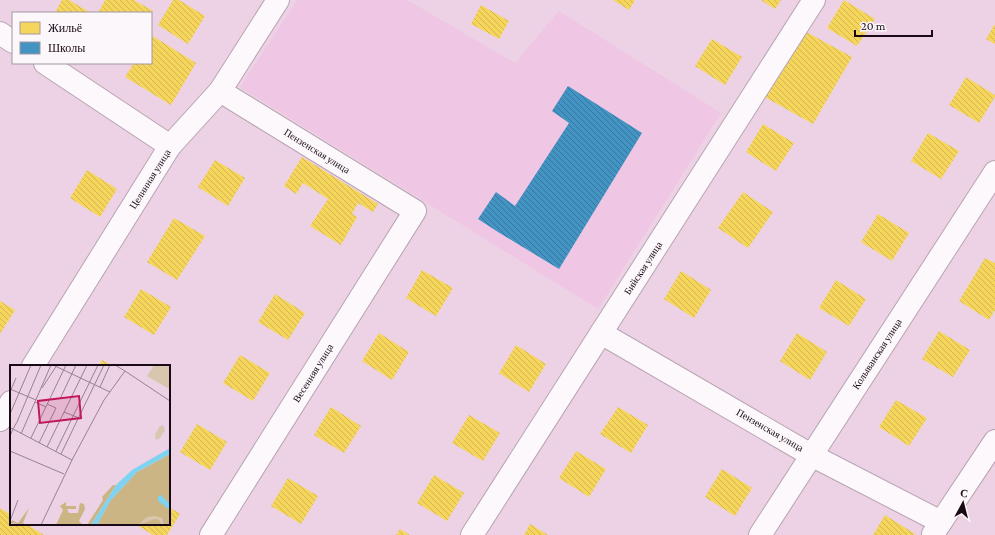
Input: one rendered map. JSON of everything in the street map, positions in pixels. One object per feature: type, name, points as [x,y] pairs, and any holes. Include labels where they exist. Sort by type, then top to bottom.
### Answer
[{"type":"street","name":"Целинная улица","points":[[34,365],[170,146],[220,92],[278,0]]},
{"type":"street","name":"Бийская улица","points":[[472,535],[814,0]]},
{"type":"street","points":[[0,33],[12,41]]},
{"type":"street","points":[[47,64],[170,146]]},
{"type":"street","name":"Пензенская улица","points":[[220,92],[415,211]]},
{"type":"street","name":"Колыванская улица","points":[[760,535],[995,172]]},
{"type":"street","name":"Весенняя улица","points":[[211,535],[415,211]]},
{"type":"street","name":"Пензенская улица","points":[[601,333],[937,529]]},
{"type":"street","points":[[0,420],[10,404]]},
{"type":"street","points":[[937,529],[995,441]]},
{"type":"shaded area","points":[[297,0],[407,0],[515,63],[559,11],[721,113],[598,309],[240,87]]},
{"type":"building: Жильё","points":[[62,0],[69,0],[89,12],[56,12]]},
{"type":"building: Жильё","points":[[105,0],[134,0],[153,11],[152,12],[99,12]]},
{"type":"building: Жильё","points":[[173,0],[179,0],[205,16],[188,44],[158,25]]},
{"type":"building: Жильё","points":[[613,0],[635,0],[629,10]]},
{"type":"building: Жильё","points":[[761,0],[781,0],[775,9]]},
{"type":"building: Жильё","points":[[844,0],[875,19],[857,46],[827,28]]},
{"type":"building: Жильё","points":[[481,5],[509,21],[499,39],[471,24]]},
{"type":"building: Жильё","points":[[995,24],[995,44],[986,39]]},
{"type":"building: Жильё","points":[[801,29],[852,57],[813,124],[763,96]]},
{"type":"building: Жильё","points":[[152,36],[196,63],[171,105],[125,77],[133,64],[152,64]]},
{"type":"building: Жильё","points":[[712,39],[742,57],[725,85],[695,66]]},
{"type":"building: Жильё","points":[[966,77],[995,95],[979,123],[949,105]]},
{"type":"building: Жильё","points":[[763,124],[794,143],[776,171],[746,152]]},
{"type":"building: Жильё","points":[[928,133],[959,151],[941,179],[911,161]]},
{"type":"building: Жильё","points":[[302,157],[378,204],[373,212],[358,203],[352,214],[357,217],[341,245],[310,226],[328,199],[303,183],[296,194],[284,186]]},
{"type":"building: Жильё","points":[[215,160],[245,178],[228,206],[198,187]]},
{"type":"building: Жильё","points":[[87,170],[117,189],[100,217],[70,198]]},
{"type":"building: Жильё","points":[[743,192],[773,212],[748,248],[718,228]]},
{"type":"building: Жильё","points":[[878,214],[909,233],[892,261],[861,242]]},
{"type":"building: Жильё","points":[[174,218],[205,236],[177,280],[147,262]]},
{"type":"building: Жильё","points":[[985,258],[995,263],[995,310],[989,320],[959,301]]},
{"type":"building: Жильё","points":[[422,270],[453,288],[436,316],[406,298]]},
{"type":"building: Жильё","points":[[681,271],[711,290],[694,318],[664,299]]},
{"type":"building: Жильё","points":[[836,280],[866,299],[849,326],[819,308]]},
{"type":"building: Жильё","points":[[141,289],[171,307],[154,335],[124,317]]},
{"type":"building: Жильё","points":[[275,294],[305,313],[288,340],[258,322]]},
{"type":"building: Жильё","points":[[0,301],[15,310],[0,334]]},
{"type":"building: Жильё","points":[[939,331],[970,350],[953,377],[922,359]]},
{"type":"building: Жильё","points":[[379,333],[409,352],[392,380],[362,361]]},
{"type":"building: Жильё","points":[[797,333],[827,352],[810,380],[780,361]]},
{"type":"building: Жильё","points":[[516,345],[546,364],[529,392],[499,373]]},
{"type":"building: Жильё","points":[[240,355],[270,373],[253,401],[223,383]]},
{"type":"building: Жильё","points":[[102,360],[111,365],[100,365]]},
{"type":"building: Жильё","points":[[896,400],[927,418],[909,446],[879,427]]},
{"type":"building: Жильё","points":[[331,407],[361,426],[344,453],[314,435]]},
{"type":"building: Жильё","points":[[618,407],[648,425],[631,453],[600,434]]},
{"type":"building: Жильё","points":[[469,415],[500,433],[483,461],[452,443]]},
{"type":"building: Жильё","points":[[197,424],[227,442],[210,470],[180,452]]},
{"type":"building: Жильё","points":[[576,451],[606,469],[589,497],[559,478]]},
{"type":"building: Жильё","points":[[722,469],[752,488],[735,516],[705,497]]},
{"type":"building: Жильё","points":[[434,475],[464,493],[447,521],[417,503]]},
{"type":"building: Жильё","points":[[288,478],[318,496],[301,524],[271,506]]},
{"type":"building: Жильё","points":[[0,508],[10,514],[10,525],[28,525],[44,535],[0,535]]},
{"type":"building: Жильё","points":[[170,508],[180,514],[167,535],[153,535],[137,525],[170,525]]},
{"type":"building: Жильё","points":[[885,515],[915,534],[873,535]]},
{"type":"building: Жильё","points":[[530,524],[548,535],[524,535]]},
{"type":"building: Жильё","points":[[400,529],[410,535],[396,535]]},
{"type":"building: Школы","points":[[568,86],[642,133],[559,269],[478,219],[496,192],[515,206],[569,123],[552,111]]}]
